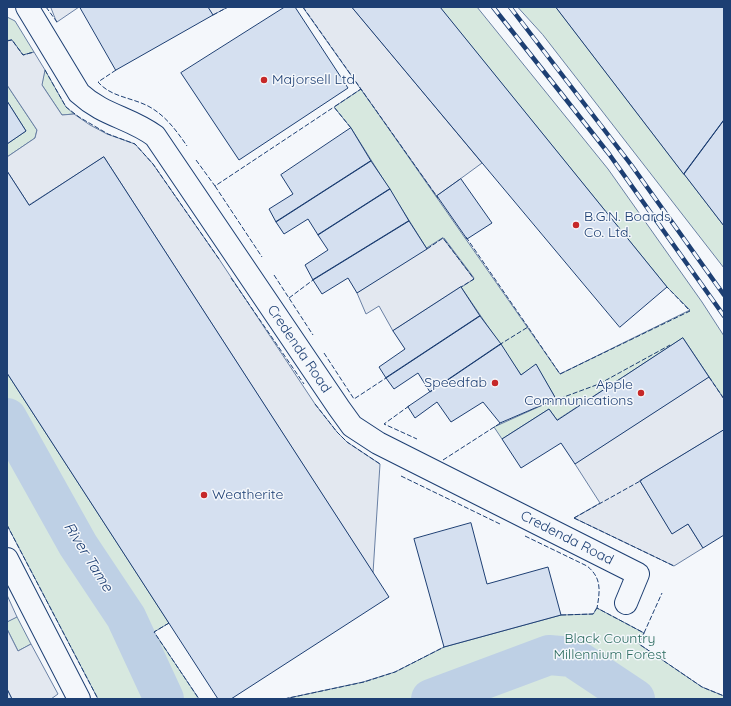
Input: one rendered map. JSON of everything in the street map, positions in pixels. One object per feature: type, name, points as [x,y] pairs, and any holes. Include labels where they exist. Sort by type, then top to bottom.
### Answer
[{"type":"street","name":"Credenda Road","points":[[27,7],[79,93],[102,110],[141,126],[155,136],[352,426],[362,434],[389,449],[638,574],[626,603]]},
{"type":"street","points":[[7,558],[79,699]]},
{"type":"green space","points":[[440,7],[477,7],[608,169],[702,302],[724,336],[724,399],[683,338],[557,420],[549,409],[502,439],[494,427],[556,399],[536,365],[521,375],[461,287],[474,278],[444,238],[427,249],[351,128],[334,107],[361,89],[560,374],[690,310],[667,287]]},
{"type":"green space","points":[[518,7],[556,7],[724,226],[724,268],[543,35]]},
{"type":"green space","points":[[7,17],[15,21],[34,52],[23,55],[12,40],[7,41]]},
{"type":"green space","points":[[45,70],[66,107],[74,114],[62,115],[42,85]]},
{"type":"green space","points":[[7,85],[37,130],[35,138],[7,157],[7,144],[26,131],[7,101]]},
{"type":"green space","points":[[7,373],[169,623],[154,632],[199,699],[98,699],[7,525]]},
{"type":"green space","name":"Black Country Millennium Forest","points":[[597,608],[644,633],[639,644],[702,687],[724,696],[724,699],[284,699],[363,682],[395,672],[444,647],[561,615],[593,614]]},
{"type":"green space","points":[[17,617],[31,644],[18,651],[7,629],[7,622]]},
{"type":"shaded area","points":[[51,7],[79,7],[57,22]]},
{"type":"shaded area","points":[[208,7],[228,7],[213,15]]},
{"type":"shaded area","points":[[303,7],[352,7],[482,163],[437,196]]},
{"type":"shaded area","points":[[12,40],[23,55],[34,52],[45,70],[42,85],[62,115],[74,114],[107,134],[135,144],[153,164],[219,259],[315,404],[337,432],[347,442],[380,464],[373,573],[104,157],[29,205],[7,171],[7,157],[35,138],[37,130],[7,85],[7,41]]},
{"type":"shaded area","points":[[443,238],[474,279],[393,331],[379,306],[366,314],[357,293]]},
{"type":"shaded area","points":[[709,377],[724,399],[724,430],[640,481],[672,533],[688,524],[703,548],[674,566],[574,518],[600,503],[575,464]]},
{"type":"shaded area","points":[[7,595],[17,617],[7,622]]},
{"type":"shaded area","points":[[7,629],[18,651],[31,644],[58,694],[51,699],[12,699],[7,689]]},
{"type":"building","points":[[80,7],[208,7],[213,15],[116,70]]},
{"type":"building","name":"Majorsell Ltd","points":[[285,7],[295,7],[348,88],[239,160],[181,73]]},
{"type":"building","name":"B.G.N. Boards Co. Ltd.","points":[[352,7],[440,7],[667,287],[620,327]]},
{"type":"building","points":[[556,7],[724,7],[724,120],[684,174]]},
{"type":"building","points":[[7,101],[26,131],[7,144]]},
{"type":"building","points":[[724,120],[724,226],[684,174]]},
{"type":"building","points":[[351,128],[371,161],[276,222],[269,209],[293,194],[281,175]]},
{"type":"building","name":"Weatherite","points":[[104,157],[389,597],[231,699],[218,699],[7,373],[7,171],[29,205]]},
{"type":"building","points":[[371,161],[390,189],[318,235],[308,219],[284,234],[276,222]]},
{"type":"building","points":[[461,179],[492,223],[467,239],[437,196]]},
{"type":"building","points":[[390,189],[409,221],[313,280],[305,265],[328,250],[318,235]]},
{"type":"building","points":[[409,221],[427,249],[357,293],[348,278],[322,294],[313,280]]},
{"type":"building","points":[[461,287],[480,316],[386,378],[379,367],[405,349],[393,331]]},
{"type":"building","points":[[480,316],[501,344],[430,392],[418,373],[394,389],[386,378]]},
{"type":"building","name":"Apple Communications","points":[[683,338],[709,377],[575,464],[561,443],[521,468],[502,439],[549,409],[557,420]]},
{"type":"building","name":"Speedfab","points":[[501,344],[521,375],[536,364],[556,399],[500,423],[483,402],[451,422],[437,402],[415,418],[408,407]]},
{"type":"building","points":[[724,430],[724,535],[703,548],[688,524],[672,534],[640,481]]},
{"type":"building","points":[[471,523],[487,584],[548,567],[561,615],[444,647],[414,539]]},
{"type":"building","points":[[7,689],[12,699],[7,699]]},
{"type":"waterway","name":"River Tame","points":[[7,418],[78,545],[126,617],[164,699]]},
{"type":"waterway","name":"River Tame","points":[[431,699],[549,655],[572,657],[635,699]]},
{"type":"railway","points":[[493,7],[609,154],[724,316]]},
{"type":"railway","points":[[510,7],[632,166],[724,295]]},
{"type":"fence","points":[[46,7],[57,22]]},
{"type":"fence","points":[[213,15],[228,7]]},
{"type":"fence","points":[[303,7],[438,198]]},
{"type":"fence","points":[[7,41],[12,40],[23,55],[34,52]]},
{"type":"fence","points":[[45,70],[66,107],[79,117],[108,134],[135,144],[153,164],[219,259]]},
{"type":"fence","points":[[116,70],[98,82],[109,91],[148,106],[160,114],[170,123],[187,146]]},
{"type":"fence","points":[[351,128],[334,107],[361,89]]},
{"type":"fence","points":[[196,160],[215,186],[334,107]]},
{"type":"fence","points":[[215,186],[262,257]]},
{"type":"fence","points":[[466,237],[528,327]]},
{"type":"fence","points":[[427,249],[443,238],[474,279],[461,287]]},
{"type":"fence","points":[[274,275],[313,335]]},
{"type":"fence","points":[[231,278],[304,384]]},
{"type":"fence","points":[[289,298],[313,280]]},
{"type":"fence","points":[[499,345],[528,327],[560,374],[690,311],[667,287]]},
{"type":"fence","points":[[553,401],[599,384],[670,345]]},
{"type":"fence","points":[[324,353],[354,399],[386,378]]},
{"type":"fence","points":[[709,377],[724,399]]},
{"type":"fence","points":[[315,404],[337,432],[347,442],[380,464]]},
{"type":"fence","points":[[409,406],[384,424],[417,439]]},
{"type":"fence","points":[[443,460],[502,422]]},
{"type":"fence","points":[[401,476],[500,524]]},
{"type":"fence","points":[[574,518],[642,480]]},
{"type":"fence","points":[[574,518],[674,566]]},
{"type":"fence","points":[[7,525],[98,699]]},
{"type":"fence","points":[[525,536],[587,566],[598,580],[599,596],[597,608],[644,633],[662,593]]},
{"type":"fence","points":[[561,615],[593,614],[597,608]]},
{"type":"fence","points":[[169,623],[154,632],[199,699]]},
{"type":"fence","points":[[644,633],[639,644],[702,687],[724,696]]},
{"type":"fence","points":[[284,699],[364,682],[395,672],[444,647]]},
{"type":"place","name":"Majorsell Ltd","points":[[264,80]]},
{"type":"place","name":"B.G.N. Boards Co. Ltd.","points":[[576,225]]},
{"type":"place","name":"Speedfab","points":[[495,383]]},
{"type":"place","name":"Apple Communications","points":[[641,393]]},
{"type":"place","name":"Weatherite","points":[[204,495]]}]
